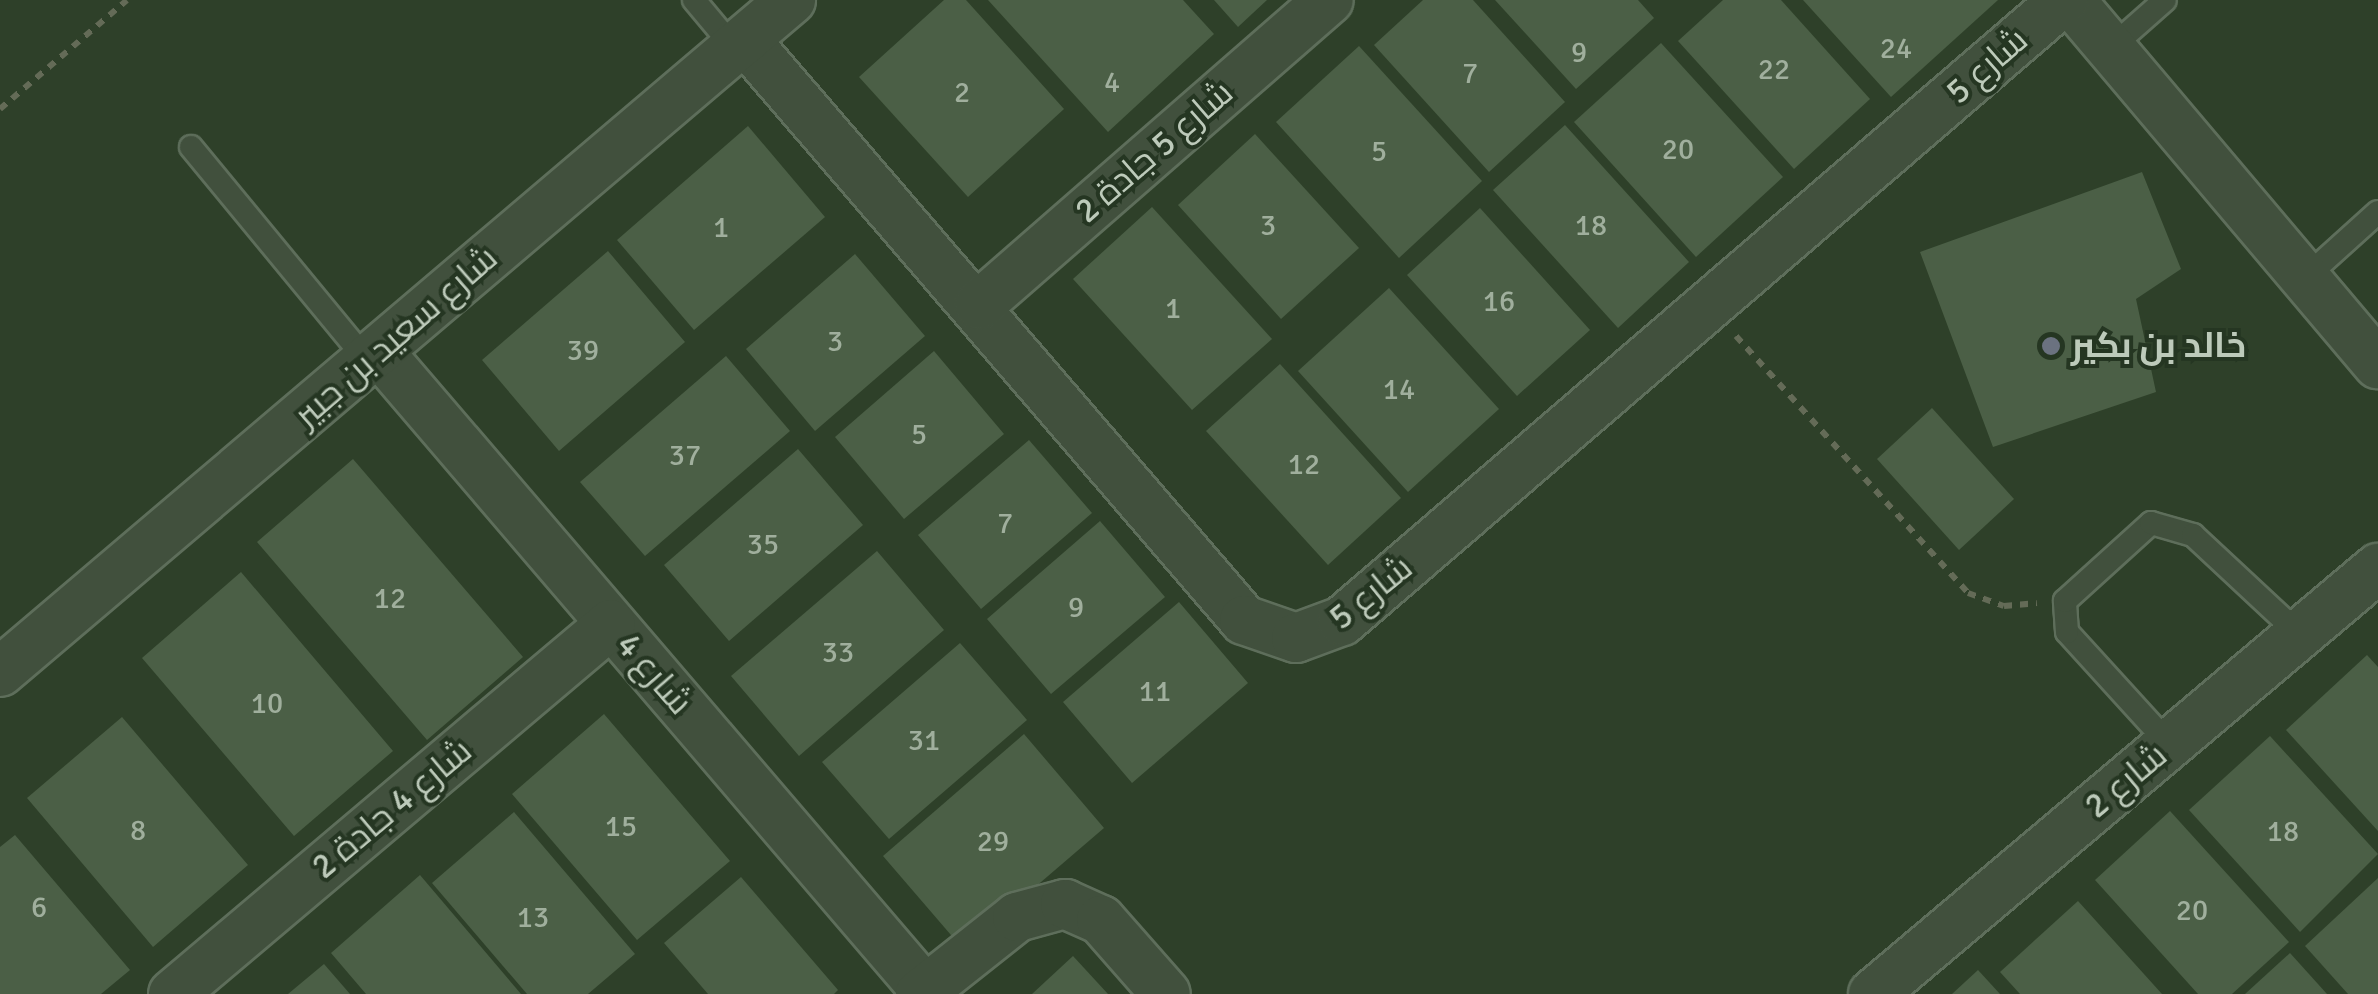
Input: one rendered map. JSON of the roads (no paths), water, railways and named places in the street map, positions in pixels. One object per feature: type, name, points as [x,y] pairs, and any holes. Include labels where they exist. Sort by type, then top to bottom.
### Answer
[{"type":"street","name":"شارع سعيد بن جبير","points":[[0,672],[791,0]]},
{"type":"street","name":"شارع 5 جادة 2","points":[[979,304],[1329,0]]},
{"type":"street","name":"شارع 5","points":[[740,44],[979,304],[1244,620],[1296,638],[1342,621],[2067,0]]},
{"type":"street","points":[[2067,0],[2112,46],[2378,364]]},
{"type":"street","name":"شارع 4","points":[[373,357],[611,624],[923,992]]},
{"type":"street","name":"شارع 2","points":[[1873,994],[2378,568]]},
{"type":"street","name":"شارع 4 جادة 2","points":[[173,994],[611,624]]},
{"type":"street","points":[[923,992],[1017,917],[1064,904],[1101,920],[1166,994]]},
{"type":"lane","points":[[694,0],[740,44]]},
{"type":"lane","points":[[2112,46],[2165,0]]},
{"type":"lane","points":[[191,147],[373,357]]},
{"type":"lane","points":[[2306,277],[2378,212]]},
{"type":"lane","points":[[2169,744],[2067,632],[2065,601],[2151,523],[2193,535],[2299,634]]},
{"type":"place","name":"خالد بن بكير","points":[[2051,346]]}]
